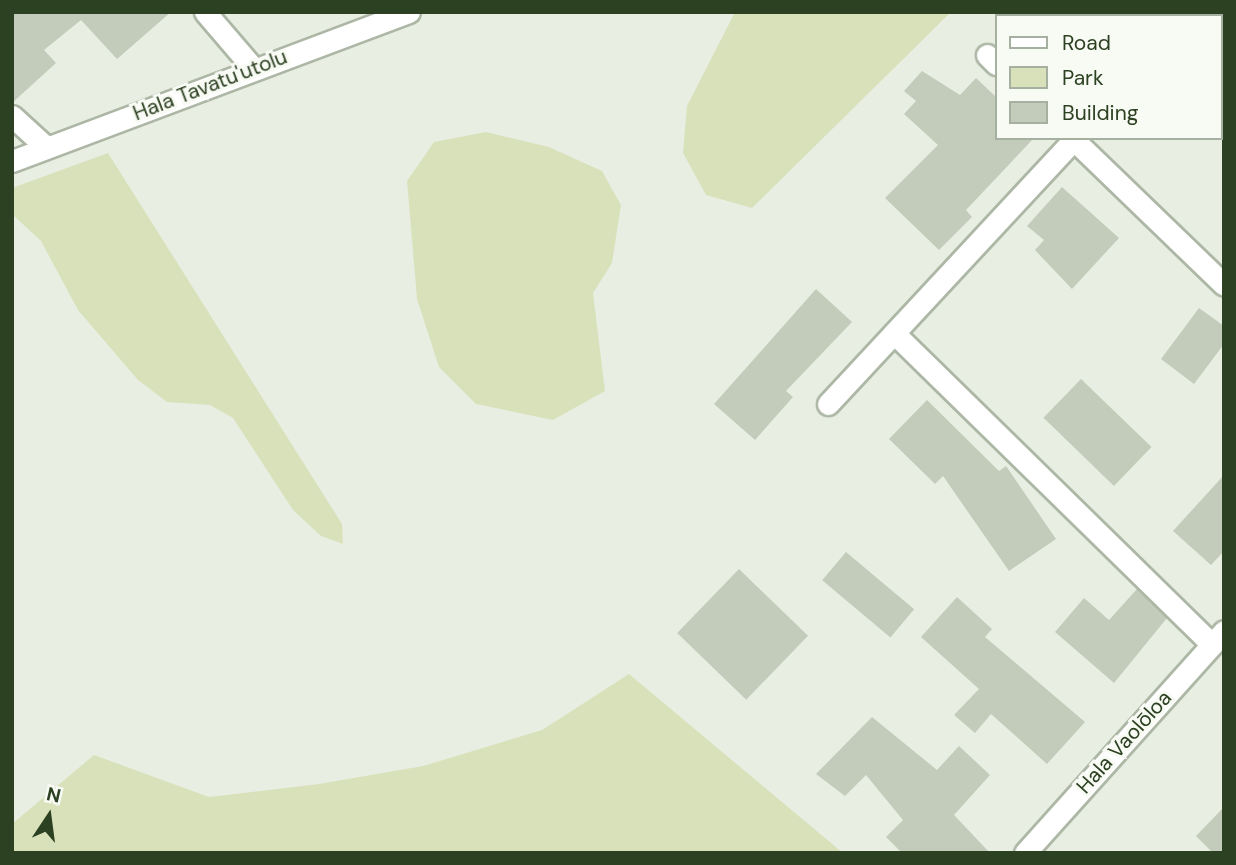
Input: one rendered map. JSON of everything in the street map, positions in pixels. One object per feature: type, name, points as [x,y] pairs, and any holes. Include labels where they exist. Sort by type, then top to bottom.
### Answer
[{"type":"street","points":[[205,12],[253,68]]},
{"type":"street","name":"Hala Tavatu'utolu","points":[[12,161],[253,68],[409,12]]},
{"type":"street","points":[[12,116],[46,147]]},
{"type":"street","points":[[828,404],[1072,140]]},
{"type":"street","points":[[1074,140],[1224,285]]},
{"type":"street","points":[[894,333],[1218,637]]},
{"type":"street","name":"Hala Vaolōloa","points":[[1025,853],[1218,637]]},
{"type":"green space","points":[[735,12],[951,12],[752,208],[706,195],[683,153],[687,106]]},
{"type":"green space","points":[[1164,12],[1224,12],[1224,71],[1222,14]]},
{"type":"green space","points":[[486,132],[549,147],[602,171],[621,205],[612,263],[593,293],[605,391],[553,420],[476,404],[439,367],[417,299],[407,181],[434,142]]},
{"type":"green space","points":[[108,153],[342,524],[343,544],[321,536],[293,510],[233,418],[210,405],[167,402],[138,380],[78,310],[41,241],[12,214],[12,188]]},
{"type":"green space","points":[[629,674],[843,853],[12,853],[12,824],[94,755],[209,797],[319,784],[423,766],[542,730]]},
{"type":"building","points":[[12,12],[171,12],[117,59],[81,20],[44,50],[56,63],[12,103]]},
{"type":"building","points":[[922,71],[960,95],[976,78],[995,96],[995,140],[1032,140],[966,210],[972,217],[939,250],[885,198],[938,145],[904,114],[916,101],[904,91]]},
{"type":"building","points":[[1062,187],[1119,238],[1072,289],[1035,250],[1044,240],[1027,226]]},
{"type":"building","points":[[816,289],[852,322],[786,391],[793,397],[755,440],[714,404]]},
{"type":"building","points":[[1199,308],[1224,326],[1224,344],[1194,384],[1161,359]]},
{"type":"building","points":[[1081,379],[1151,447],[1114,486],[1043,418]]},
{"type":"building","points":[[927,400],[999,471],[1006,466],[1056,539],[1009,571],[943,476],[935,484],[889,439]]},
{"type":"building","points":[[1224,475],[1224,551],[1211,565],[1173,531]]},
{"type":"building","points":[[846,552],[914,609],[890,638],[822,580]]},
{"type":"building","points":[[739,569],[808,636],[746,700],[677,633]]},
{"type":"building","points":[[1137,589],[1167,618],[1114,683],[1055,632],[1084,598],[1109,620]]},
{"type":"building","points":[[957,597],[992,629],[985,637],[1085,722],[1047,764],[991,714],[975,733],[954,715],[979,689],[921,637]]},
{"type":"building","points":[[872,717],[937,770],[959,746],[990,775],[954,815],[990,853],[902,853],[886,837],[903,820],[866,775],[845,796],[816,774]]},
{"type":"building","points":[[1224,807],[1224,853],[1213,853],[1196,836]]}]
